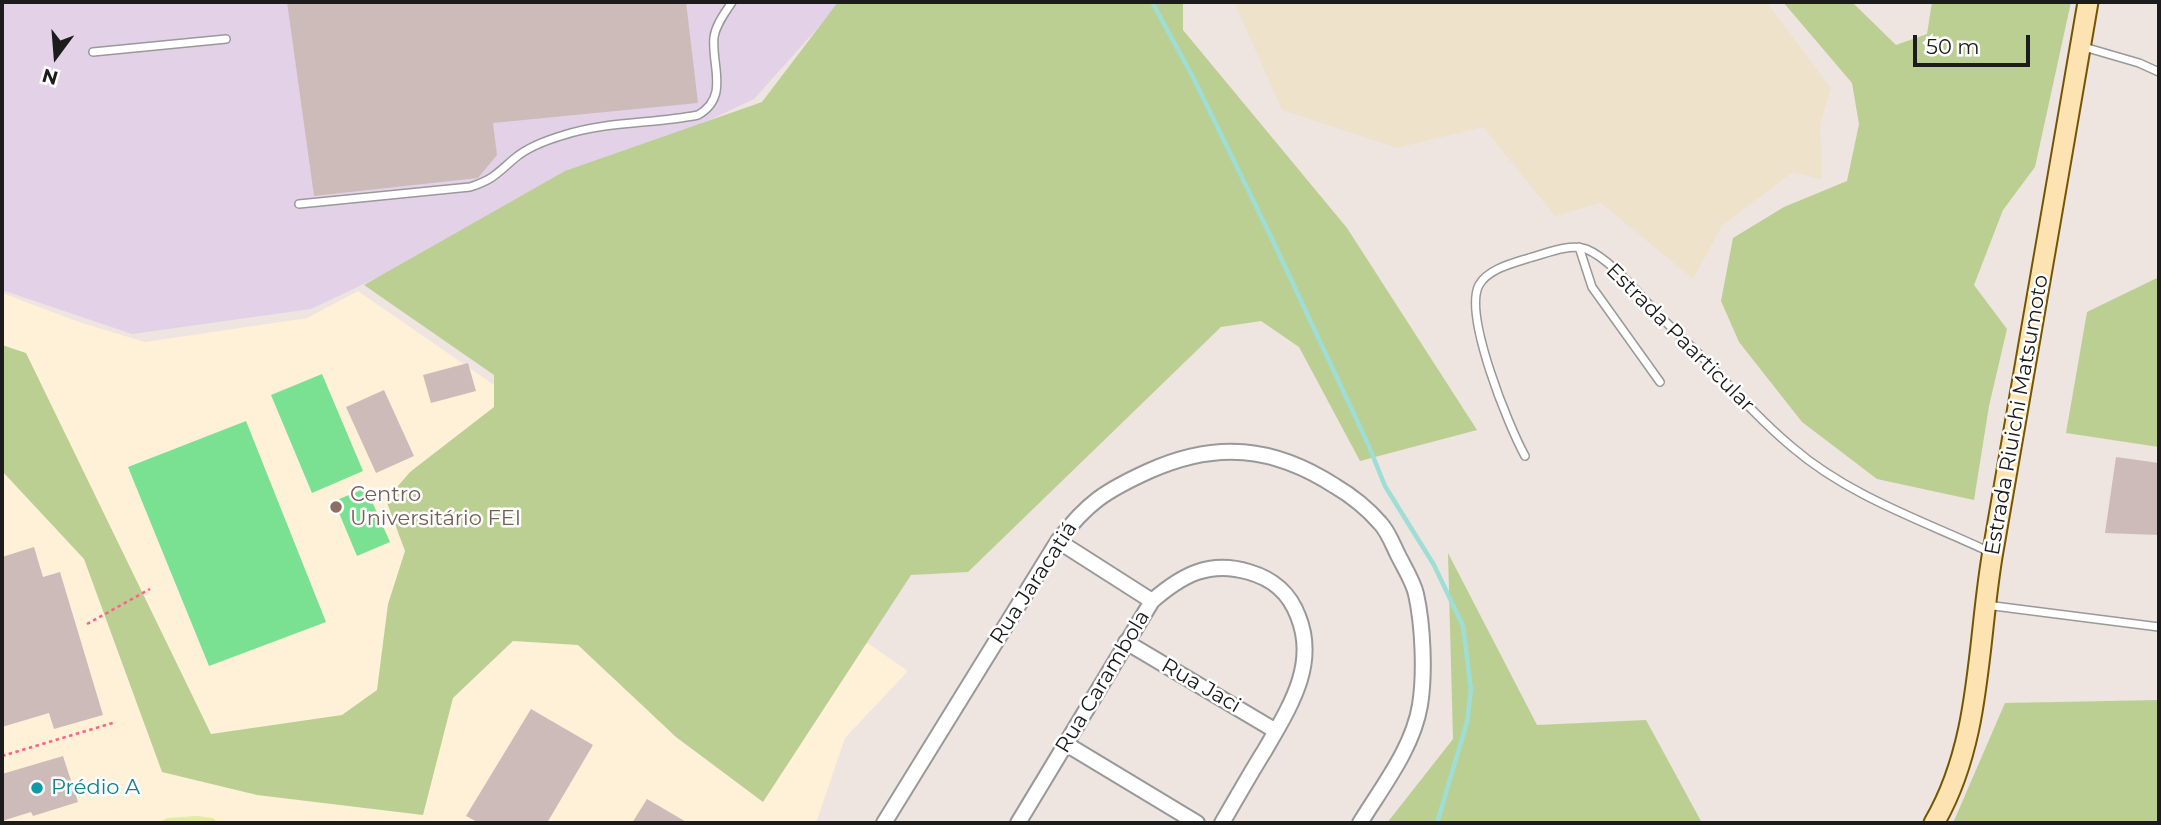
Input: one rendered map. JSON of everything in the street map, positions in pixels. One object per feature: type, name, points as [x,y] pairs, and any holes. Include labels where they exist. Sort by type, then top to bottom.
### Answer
[{"type":"street","name":"Estrada Riuichi Matsumoto","points":[[1934,823],[1954,778],[1970,729],[1993,554],[2088,2]]},
{"type":"street","name":"Rua Jaracatiá","points":[[884,823],[1058,541],[1079,513],[1104,493],[1168,463],[1201,454],[1246,451],[1281,457],[1322,477],[1356,499],[1382,524],[1416,592],[1421,655],[1420,706],[1414,729],[1360,823]]},
{"type":"street","points":[[1058,541],[1152,601]]},
{"type":"street","name":"Rua Carambola","points":[[1018,823],[1152,601],[1181,578],[1194,572],[1212,569],[1245,571],[1263,576],[1277,584],[1294,606],[1305,641],[1305,659],[1294,700],[1222,823]]},
{"type":"street","name":"Rua Jaci","points":[[1126,642],[1276,731]]},
{"type":"street","points":[[1066,744],[1197,823]]},
{"type":"lane","points":[[299,204],[470,187],[490,180],[529,149],[566,134],[629,122],[698,115],[707,110],[717,93],[714,39],[720,21],[732,2]]},
{"type":"lane","points":[[93,52],[226,39]]},
{"type":"lane","points":[[2080,46],[2139,63],[2159,72]]},
{"type":"lane","points":[[1525,456],[1505,415],[1478,320],[1476,293],[1480,283],[1500,268],[1554,251],[1579,247],[1592,287],[1660,382]]},
{"type":"lane","name":"Estrada Paarticular","points":[[1579,247],[1588,250],[1619,274],[1762,420],[1820,469],[1865,495],[1993,554]]},
{"type":"lane","points":[[1985,605],[2159,627]]},
{"type":"path","points":[[87,624],[150,589]]},
{"type":"path","points":[[2,756],[116,722]]},
{"type":"shaded area","points":[[2,2],[841,2],[754,99],[311,309],[132,334],[2,290]]},
{"type":"shaded area","points":[[1234,2],[1766,2],[1831,88],[1820,125],[1822,180],[1793,172],[1722,226],[1693,279],[1601,203],[1555,216],[1483,127],[1397,148],[1282,110]]},
{"type":"shaded area","name":"Centro Universitário FEI","points":[[358,291],[908,671],[845,738],[816,823],[2,823],[2,293],[79,322],[145,342],[307,318]]},
{"type":"green space","points":[[838,2],[1183,2],[1183,30],[1347,228],[1477,430],[1360,461],[1299,347],[1261,321],[1221,327],[968,572],[911,575],[763,802],[676,737],[578,645],[513,641],[453,698],[423,815],[257,795],[162,772],[84,559],[2,471],[2,345],[26,353],[211,734],[342,715],[377,690],[388,604],[405,551],[386,500],[410,472],[494,407],[494,375],[364,285],[565,171],[762,102]]},
{"type":"green space","points":[[1783,2],[1852,2],[1896,45],[1927,34],[1932,2],[2071,2],[2035,167],[2003,210],[1974,285],[2007,329],[1989,406],[1974,500],[1877,479],[1802,422],[1739,342],[1721,301],[1733,238],[1784,207],[1847,181],[1859,124],[1852,83]]},
{"type":"green space","points":[[2159,277],[2159,447],[2066,433],[2087,312]]},
{"type":"green space","points":[[322,374],[363,471],[312,493],[271,395]]},
{"type":"green space","points":[[246,421],[326,622],[209,666],[128,467]]},
{"type":"green space","points":[[366,488],[390,542],[357,556],[334,501]]},
{"type":"green space","points":[[1448,553],[1537,725],[1646,720],[1702,823],[1387,823],[1453,739]]},
{"type":"green space","points":[[2159,700],[2159,823],[1953,823],[2005,703]]},
{"type":"green space","points":[[167,818],[213,818],[218,823],[159,823]]},
{"type":"building","points":[[287,2],[686,2],[698,103],[493,123],[497,155],[478,178],[314,196]]},
{"type":"building","points":[[468,363],[476,391],[431,403],[423,375]]},
{"type":"building","points":[[384,390],[414,456],[376,473],[346,407]]},
{"type":"building","points":[[2116,457],[2159,463],[2159,535],[2105,533]]},
{"type":"building","points":[[34,547],[43,577],[60,572],[103,715],[54,729],[49,713],[2,727],[2,557]]},
{"type":"building","points":[[531,709],[593,745],[547,823],[479,823],[466,816]]},
{"type":"building","name":"Prédio A","points":[[63,756],[78,802],[33,816],[31,812],[2,821],[2,774]]},
{"type":"building","points":[[647,799],[688,823],[632,823]]},
{"type":"waterway","points":[[1152,2],[1193,77],[1273,241],[1385,486],[1434,565],[1463,626],[1471,690],[1467,722],[1437,823]]},
{"type":"place","name":"Centro Universitário FEI","points":[[336,507]]},
{"type":"place","name":"Prédio A","points":[[37,788]]}]
